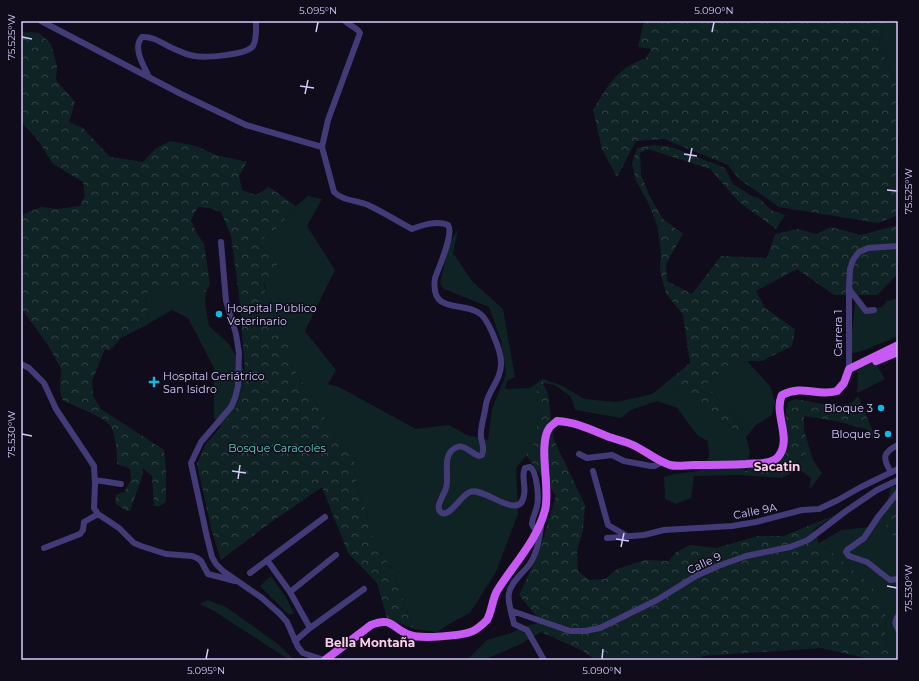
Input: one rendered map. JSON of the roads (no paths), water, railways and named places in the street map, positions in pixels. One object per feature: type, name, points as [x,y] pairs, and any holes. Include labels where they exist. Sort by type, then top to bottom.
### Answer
[{"type":"main road","points":[[324,660],[372,625],[380,622],[385,622],[409,635],[418,636],[462,635],[474,631],[487,620],[496,593],[537,532],[545,510],[547,494],[545,437],[550,426],[557,421],[581,425],[625,442],[662,462],[678,466],[766,462],[774,460],[778,456],[783,446],[783,426],[779,404],[782,395],[796,390],[832,393],[837,391],[848,373],[898,346]]},
{"type":"main road","points":[[848,373],[898,352]]},
{"type":"street","points":[[41,21],[246,126],[322,147]]},
{"type":"street","points":[[149,77],[138,46],[142,37],[152,38],[178,51],[194,56],[214,56],[246,51],[253,47],[256,21]]},
{"type":"street","points":[[346,21],[360,33],[344,73],[328,120],[322,147],[334,192],[338,196],[367,205],[412,229],[440,223],[448,225],[450,228],[449,236],[435,278],[434,285],[436,292],[443,303],[472,310],[481,314],[498,347],[502,359],[498,380],[488,396],[482,429],[484,452],[480,456],[458,446],[449,454],[447,484],[439,502],[439,510],[444,513],[449,512],[463,496],[468,492],[473,491],[484,492],[507,505],[519,505],[525,494],[524,471],[525,468],[530,467],[534,470],[538,495],[537,508],[532,522],[537,532]]},
{"type":"street","points":[[221,242],[226,301],[236,334],[239,353],[238,386],[231,407],[201,442],[191,463],[212,557],[223,571],[262,598],[280,614],[287,622],[295,641],[303,653],[324,660]]},
{"type":"street","name":"Carrera 1","points":[[848,373],[849,289],[850,269],[853,260],[859,252],[868,248],[898,246]]},
{"type":"street","points":[[849,289],[866,311],[874,310]]},
{"type":"street","points":[[21,364],[29,368],[44,383],[56,409],[94,466],[94,508],[98,514],[119,528],[134,543],[166,554],[192,556],[198,558],[208,574],[239,582]]},
{"type":"street","points":[[891,472],[885,461],[886,453],[891,448],[898,445]]},
{"type":"street","points":[[579,454],[587,458],[612,455],[624,461],[650,466],[655,466],[662,462]]},
{"type":"street","name":"Calle 9A","points":[[607,538],[644,535],[664,530],[732,526],[756,522],[802,510],[819,509],[898,469]]},
{"type":"street","points":[[593,471],[608,525],[628,536]]},
{"type":"street","points":[[95,480],[121,484]]},
{"type":"street","name":"Calle 9","points":[[512,611],[570,631],[585,631],[600,628],[657,600],[696,576],[718,566],[746,556],[790,547],[808,540],[846,510],[877,490],[898,480]]},
{"type":"street","points":[[898,492],[878,517],[864,538],[846,552],[849,556],[867,562],[890,580],[898,579]]},
{"type":"street","points":[[544,660],[527,630],[514,624],[508,598],[512,585],[530,564],[536,551],[545,510]]},
{"type":"street","points":[[44,548],[80,534],[83,530],[84,522],[98,514]]},
{"type":"street","points":[[250,573],[325,517]]},
{"type":"street","points":[[290,592],[336,554]]},
{"type":"street","points":[[267,560],[290,592],[310,628]]},
{"type":"street","points":[[295,641],[310,628],[364,589]]},
{"type":"street","points":[[898,616],[895,619],[898,629]]},
{"type":"place","name":"Hospital Público Veterinario","points":[[219,314]]},
{"type":"place","name":"Hospital Geriátrico San Isidro","points":[[154,382]]},
{"type":"place","name":"Bloque 3","points":[[881,408]]},
{"type":"place","name":"Bloque 5","points":[[888,434]]},
{"type":"district","name":"Sacatin","points":[[777,467]]},
{"type":"district","name":"Bella Montaña","points":[[370,643]]},
{"type":"park label","name":"Bosque Caracoles","points":[[277,448]]}]
